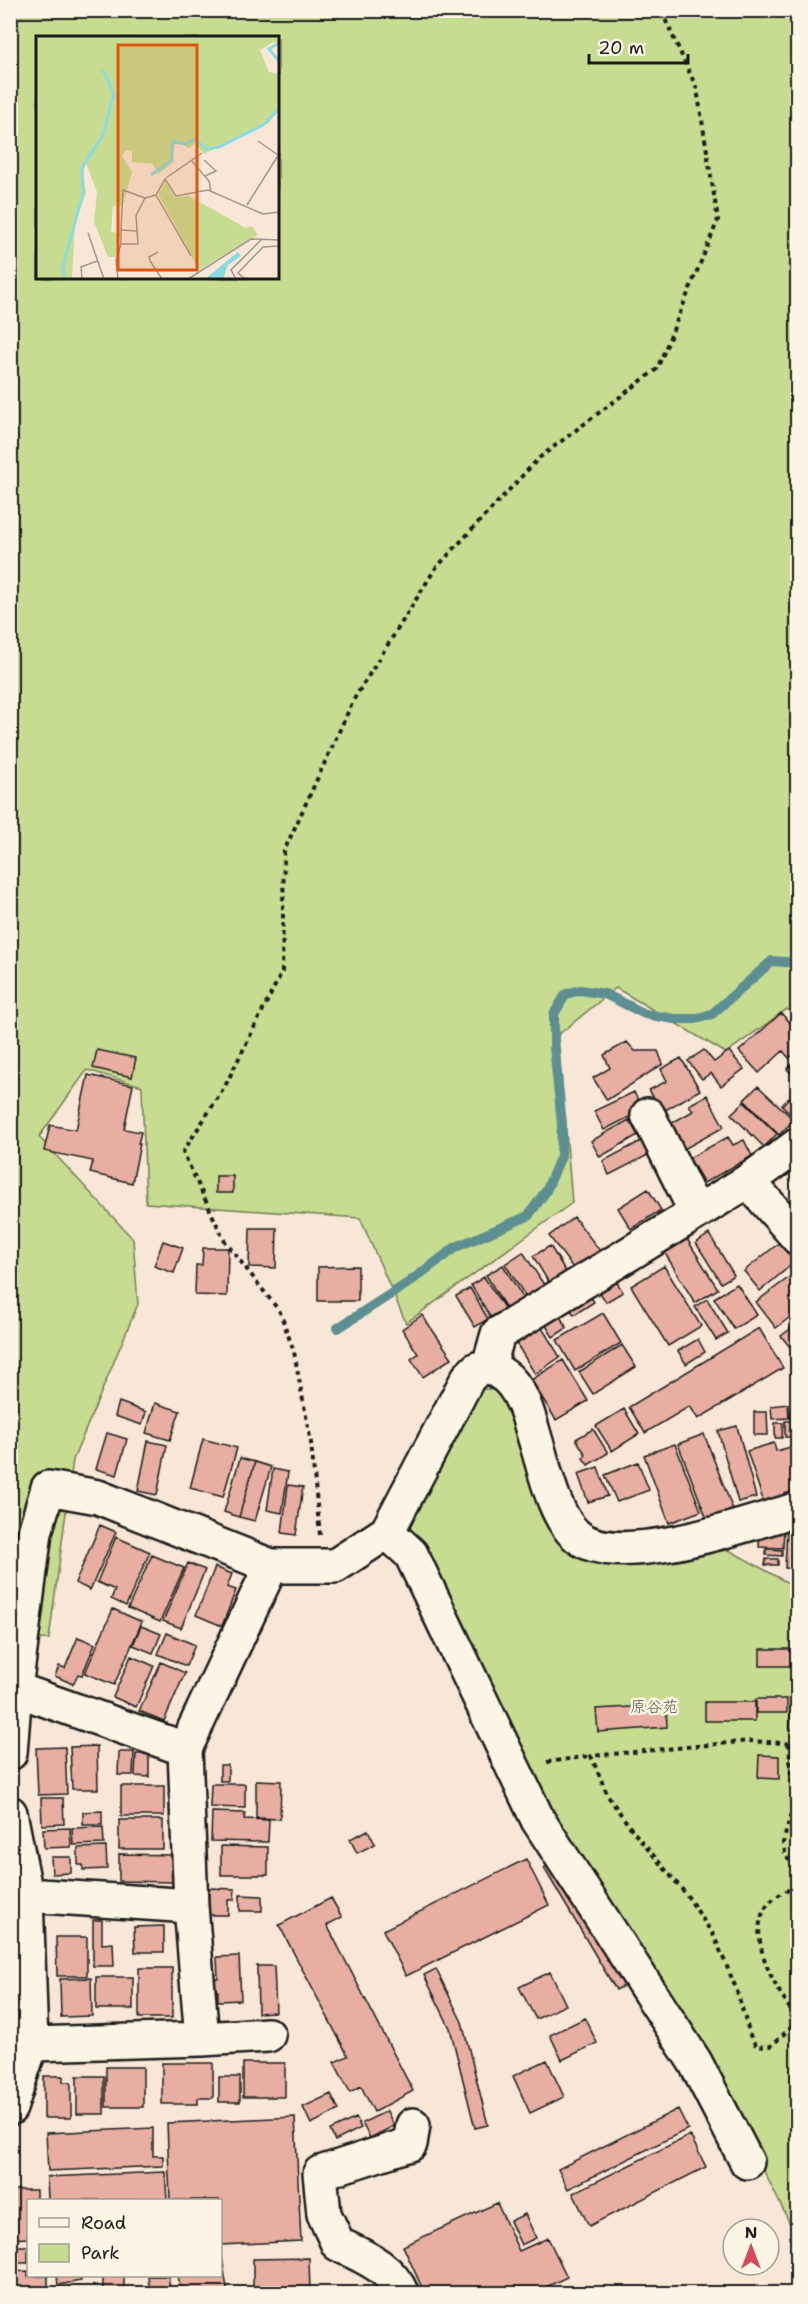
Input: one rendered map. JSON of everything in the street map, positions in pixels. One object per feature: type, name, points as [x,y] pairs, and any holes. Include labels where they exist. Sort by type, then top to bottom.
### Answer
[{"type":"street","points":[[648,1115],[696,1212]]},
{"type":"street","points":[[489,1366],[498,1334],[748,1181],[798,1145]]},
{"type":"street","points":[[748,1181],[798,1238]]},
{"type":"street","points":[[10,1753],[15,1689],[35,1532],[48,1488],[98,1497],[271,1566],[335,1566],[387,1532],[468,1378],[477,1369],[489,1366],[508,1379],[524,1404],[554,1499],[566,1522],[577,1536],[591,1544],[614,1549],[638,1549],[700,1537],[798,1509]]},
{"type":"street","points":[[387,1532],[411,1554],[538,1820],[695,2062],[747,2162]]},
{"type":"street","points":[[202,2039],[191,1906],[185,1749],[271,1566]]},
{"type":"street","points":[[15,1689],[185,1749]]},
{"type":"street","points":[[10,1813],[26,1895],[31,2043],[10,2108]]},
{"type":"street","points":[[26,1895],[191,1906]]},
{"type":"street","points":[[31,2043],[268,2035]]},
{"type":"street","points":[[402,2294],[397,2281],[379,2264],[338,2244],[324,2214],[320,2173],[410,2144],[412,2125]]},
{"type":"path","points":[[321,1539],[311,1443],[294,1352],[280,1312],[224,1240],[183,1152],[224,1088],[282,972],[284,851],[354,699],[435,569],[539,458],[657,369],[718,220],[697,89],[661,10]]},
{"type":"path","points":[[512,1767],[591,1756],[750,1741],[798,1744]]},
{"type":"path","points":[[789,1743],[795,1799],[783,1843],[786,1857],[798,1868]]},
{"type":"path","points":[[591,1756],[608,1796],[632,1830],[686,1894],[714,1936],[732,1977],[751,2038],[757,2047],[771,2046],[798,2021],[780,1996],[759,1944],[759,1927],[764,1909],[774,1896],[798,1887]]},
{"type":"green space","points":[[10,11],[798,11],[797,1020],[787,1009],[726,1053],[616,988],[558,1035],[572,1203],[406,1323],[360,1218],[146,1203],[142,1086],[87,1070],[39,1137],[133,1239],[138,1304],[73,1460],[49,1639],[11,1640]]},
{"type":"green space","name":"原谷苑","points":[[483,1389],[500,1390],[529,1450],[533,1489],[554,1530],[583,1559],[636,1563],[729,1550],[797,1588],[797,2238],[707,2056],[541,1800],[408,1527],[441,1455]]},
{"type":"green space","points":[[11,1925],[18,2034],[11,2060]]},
{"type":"building","points":[[781,1013],[798,1031],[798,1051],[789,1058],[783,1051],[759,1073],[739,1051]]},
{"type":"building","points":[[627,1042],[635,1051],[658,1051],[663,1064],[607,1100],[593,1078],[610,1068],[604,1055]]},
{"type":"building","points":[[97,1050],[136,1058],[132,1077],[93,1068]]},
{"type":"building","points":[[704,1050],[714,1062],[729,1051],[744,1069],[721,1086],[711,1073],[702,1079],[688,1061]]},
{"type":"building","points":[[681,1058],[700,1090],[662,1112],[649,1090],[667,1081],[661,1069]]},
{"type":"building","points":[[798,1059],[798,1090],[792,1084],[797,1079],[787,1069]]},
{"type":"building","points":[[88,1075],[133,1085],[124,1129],[141,1132],[132,1183],[90,1173],[93,1161],[44,1151],[50,1125],[76,1130]]},
{"type":"building","points":[[758,1086],[794,1120],[779,1135],[744,1100]]},
{"type":"building","points":[[634,1092],[643,1110],[604,1130],[594,1111]]},
{"type":"building","points":[[707,1095],[724,1127],[684,1149],[670,1124],[693,1111],[689,1105]]},
{"type":"building","points":[[792,1095],[798,1100],[798,1115],[794,1118],[782,1105]]},
{"type":"building","points":[[744,1102],[777,1134],[764,1147],[731,1114]]},
{"type":"building","points":[[629,1120],[638,1135],[600,1157],[591,1141]]},
{"type":"building","points":[[728,1137],[733,1145],[744,1140],[752,1156],[704,1183],[689,1158]]},
{"type":"building","points":[[643,1140],[650,1154],[609,1175],[603,1161]]},
{"type":"building","points":[[216,1176],[233,1176],[233,1193],[216,1193]]},
{"type":"building","points":[[648,1189],[661,1210],[631,1229],[618,1208]]},
{"type":"building","points":[[574,1217],[601,1252],[576,1272],[549,1236]]},
{"type":"building","points":[[250,1228],[277,1228],[276,1268],[249,1267]]},
{"type":"building","points":[[682,1231],[718,1289],[695,1303],[660,1245]]},
{"type":"building","points":[[709,1234],[734,1275],[721,1283],[696,1243]]},
{"type":"building","points":[[163,1241],[183,1248],[174,1273],[154,1266]]},
{"type":"building","points":[[779,1243],[795,1262],[760,1291],[744,1271]]},
{"type":"building","points":[[550,1246],[570,1278],[552,1288],[533,1256]]},
{"type":"building","points":[[203,1248],[228,1248],[227,1296],[195,1295],[196,1265],[202,1265]]},
{"type":"building","points":[[523,1252],[548,1291],[529,1302],[505,1264]]},
{"type":"building","points":[[503,1265],[525,1301],[508,1312],[486,1275]]},
{"type":"building","points":[[358,1266],[358,1301],[318,1301],[318,1267]]},
{"type":"building","points":[[664,1266],[701,1326],[668,1346],[631,1286]]},
{"type":"building","points":[[612,1275],[623,1292],[606,1302],[595,1285]]},
{"type":"building","points":[[791,1276],[798,1284],[798,1311],[776,1328],[756,1302]]},
{"type":"building","points":[[484,1277],[505,1309],[491,1318],[471,1285]]},
{"type":"building","points":[[737,1284],[757,1315],[734,1329],[714,1298]]},
{"type":"building","points":[[470,1288],[488,1319],[475,1327],[456,1296]]},
{"type":"building","points":[[586,1289],[594,1302],[574,1315],[566,1302]]},
{"type":"building","points":[[707,1299],[728,1333],[716,1340],[695,1307]]},
{"type":"building","points":[[556,1310],[567,1328],[553,1337],[542,1319]]},
{"type":"building","points":[[603,1313],[621,1343],[575,1371],[557,1340]]},
{"type":"building","points":[[422,1315],[452,1358],[423,1377],[411,1359],[418,1354],[402,1329]]},
{"type":"building","points":[[539,1323],[560,1357],[535,1374],[513,1338]]},
{"type":"building","points":[[798,1323],[798,1351],[795,1353],[781,1336]]},
{"type":"building","points":[[759,1328],[783,1368],[698,1419],[690,1406],[645,1433],[629,1407]]},
{"type":"building","points":[[698,1339],[705,1352],[686,1364],[678,1351]]},
{"type":"building","points":[[622,1345],[636,1367],[593,1394],[579,1372]]},
{"type":"building","points":[[563,1360],[588,1401],[556,1420],[531,1380]]},
{"type":"building","points":[[792,1391],[798,1391],[798,1418],[795,1418]]},
{"type":"building","points":[[119,1402],[146,1412],[142,1425],[115,1416]]},
{"type":"building","points":[[155,1403],[180,1411],[170,1440],[146,1433]]},
{"type":"building","points":[[788,1404],[789,1418],[772,1419],[771,1406]]},
{"type":"building","points":[[624,1409],[639,1434],[612,1451],[596,1426]]},
{"type":"building","points":[[754,1412],[767,1412],[768,1435],[754,1435]]},
{"type":"building","points":[[785,1421],[798,1421],[798,1437],[785,1437]]},
{"type":"building","points":[[775,1423],[783,1423],[782,1438],[775,1438]]},
{"type":"building","points":[[737,1426],[756,1497],[738,1502],[718,1431]]},
{"type":"building","points":[[593,1429],[608,1453],[588,1465],[583,1458],[586,1455],[576,1439]]},
{"type":"building","points":[[107,1433],[127,1439],[117,1475],[96,1469]]},
{"type":"building","points":[[704,1434],[733,1510],[707,1519],[678,1444]]},
{"type":"building","points":[[203,1439],[237,1448],[223,1497],[190,1488]]},
{"type":"building","points":[[148,1441],[167,1445],[157,1495],[138,1491]]},
{"type":"building","points":[[774,1443],[776,1451],[798,1445],[798,1493],[764,1503],[747,1451]]},
{"type":"building","points":[[675,1444],[701,1511],[669,1523],[644,1455]]},
{"type":"building","points":[[240,1458],[255,1462],[239,1517],[224,1512]]},
{"type":"building","points":[[255,1462],[271,1467],[255,1521],[239,1517]]},
{"type":"building","points":[[638,1462],[649,1490],[617,1502],[605,1475]]},
{"type":"building","points":[[598,1467],[608,1496],[588,1502],[578,1474]]},
{"type":"building","points":[[273,1469],[288,1472],[282,1513],[267,1510]]},
{"type":"building","points":[[288,1485],[303,1487],[296,1535],[282,1533]]},
{"type":"building","points":[[100,1525],[116,1532],[90,1590],[75,1583]]},
{"type":"building","points":[[787,1527],[798,1527],[798,1569],[785,1568]]},
{"type":"building","points":[[760,1529],[784,1530],[783,1548],[759,1547]]},
{"type":"building","points":[[116,1537],[150,1552],[126,1606],[111,1599],[115,1590],[97,1582]]},
{"type":"building","points":[[766,1549],[782,1550],[782,1556],[766,1555]]},
{"type":"building","points":[[152,1555],[184,1568],[160,1622],[128,1608]]},
{"type":"building","points":[[766,1559],[778,1559],[778,1565],[765,1565]]},
{"type":"building","points":[[188,1563],[205,1570],[181,1628],[163,1621]]},
{"type":"building","points":[[215,1567],[232,1574],[227,1587],[236,1590],[222,1626],[196,1615]]},
{"type":"building","points":[[113,1609],[142,1622],[114,1685],[85,1673]]},
{"type":"building","points":[[141,1626],[161,1634],[153,1653],[133,1645]]},
{"type":"building","points":[[167,1633],[195,1645],[186,1666],[158,1654]]},
{"type":"building","points":[[78,1637],[95,1644],[82,1675],[78,1674],[73,1684],[55,1676],[59,1666],[65,1668]]},
{"type":"building","points":[[760,1649],[791,1649],[792,1666],[760,1666]]},
{"type":"building","points":[[131,1656],[154,1666],[136,1707],[113,1697]]},
{"type":"building","points":[[161,1662],[185,1673],[164,1721],[139,1711]]},
{"type":"building","points":[[791,1671],[798,1671],[798,1730],[790,1730]]},
{"type":"building","points":[[756,1699],[787,1699],[787,1713],[756,1713]]},
{"type":"building","points":[[705,1702],[755,1702],[755,1721],[705,1721]]},
{"type":"building","points":[[666,1705],[667,1727],[598,1732],[596,1709]]},
{"type":"building","points":[[97,1746],[98,1789],[72,1789],[70,1747]]},
{"type":"building","points":[[65,1747],[67,1794],[38,1795],[36,1748]]},
{"type":"building","points":[[119,1752],[134,1752],[133,1775],[118,1775]]},
{"type":"building","points":[[136,1754],[149,1754],[149,1777],[135,1776]]},
{"type":"building","points":[[759,1755],[779,1756],[779,1779],[758,1778]]},
{"type":"building","points":[[220,1765],[228,1765],[228,1781],[220,1781]]},
{"type":"building","points":[[256,1780],[281,1781],[280,1819],[256,1818]]},
{"type":"building","points":[[211,1784],[245,1784],[245,1808],[210,1807]]},
{"type":"building","points":[[121,1786],[164,1786],[164,1816],[121,1816]]},
{"type":"building","points":[[41,1798],[63,1798],[64,1824],[42,1825]]},
{"type":"building","points":[[102,1811],[102,1825],[83,1825],[83,1812]]},
{"type":"building","points":[[212,1812],[245,1813],[244,1819],[269,1820],[268,1842],[211,1841]]},
{"type":"building","points":[[119,1820],[163,1820],[163,1849],[119,1849]]},
{"type":"building","points":[[103,1827],[104,1844],[73,1845],[72,1828]]},
{"type":"building","points":[[70,1828],[71,1847],[44,1848],[43,1829]]},
{"type":"building","points":[[368,1830],[375,1844],[357,1853],[350,1839]]},
{"type":"building","points":[[221,1846],[268,1847],[268,1875],[221,1875]]},
{"type":"building","points":[[106,1847],[107,1869],[83,1870],[83,1865],[78,1865],[78,1848]]},
{"type":"building","points":[[119,1854],[174,1855],[174,1882],[119,1881]]},
{"type":"building","points":[[51,1857],[71,1857],[71,1873],[52,1874]]},
{"type":"building","points":[[526,1859],[549,1905],[406,1976],[383,1930]]},
{"type":"building","points":[[559,1860],[631,1982],[616,1990],[544,1868]]},
{"type":"building","points":[[209,1888],[235,1889],[234,1900],[228,1900],[228,1915],[208,1915]]},
{"type":"building","points":[[240,1895],[262,1896],[262,1911],[240,1911]]},
{"type":"building","points":[[331,1898],[342,1917],[327,1925],[413,2091],[374,2112],[361,2086],[350,2092],[334,2062],[348,2056],[279,1925]]},
{"type":"building","points":[[93,1920],[102,1920],[102,1944],[113,1943],[114,1966],[93,1966]]},
{"type":"building","points":[[164,1926],[164,1952],[135,1952],[134,1927]]},
{"type":"building","points":[[56,1937],[87,1937],[87,1976],[57,1976]]},
{"type":"building","points":[[239,1956],[241,2000],[218,2001],[218,1991],[213,1991],[213,1979],[218,1978],[217,1957]]},
{"type":"building","points":[[257,1966],[274,1966],[276,2012],[258,2013]]},
{"type":"building","points":[[139,1968],[172,1968],[172,2018],[139,2018]]},
{"type":"building","points":[[436,1969],[462,2022],[488,2125],[475,2128],[450,2028],[424,1975]]},
{"type":"building","points":[[550,1972],[566,2005],[536,2019],[519,1987]]},
{"type":"building","points":[[96,1977],[133,1977],[133,2009],[96,2009]]},
{"type":"building","points":[[91,1978],[92,2016],[61,2017],[60,1979]]},
{"type":"building","points":[[585,2018],[597,2043],[562,2060],[550,2035]]},
{"type":"building","points":[[547,2060],[564,2097],[530,2113],[513,2076]]},
{"type":"building","points":[[162,2063],[213,2063],[213,2098],[198,2098],[198,2104],[162,2104]]},
{"type":"building","points":[[243,2063],[285,2063],[285,2097],[243,2097]]},
{"type":"building","points":[[106,2067],[143,2067],[143,2107],[106,2107]]},
{"type":"building","points":[[44,2076],[63,2076],[63,2082],[71,2082],[71,2118],[44,2118]]},
{"type":"building","points":[[77,2076],[104,2076],[104,2114],[77,2114]]},
{"type":"building","points":[[219,2077],[240,2077],[240,2102],[219,2102]]},
{"type":"building","points":[[331,2094],[339,2110],[311,2124],[303,2107]]},
{"type":"building","points":[[678,2109],[688,2129],[568,2189],[558,2169]]},
{"type":"building","points":[[387,2111],[394,2126],[370,2138],[362,2123]]},
{"type":"building","points":[[295,2117],[301,2241],[222,2245],[222,2199],[170,2199],[167,2123]]},
{"type":"building","points":[[356,2118],[361,2128],[335,2141],[330,2130]]},
{"type":"building","points":[[153,2128],[153,2156],[163,2156],[163,2166],[48,2171],[46,2133]]},
{"type":"building","points":[[690,2135],[706,2167],[589,2226],[573,2193]]},
{"type":"building","points":[[165,2172],[167,2199],[48,2199],[47,2177]]},
{"type":"building","points":[[10,2190],[36,2190],[36,2199],[27,2199],[27,2238],[10,2239]]},
{"type":"building","points":[[497,2203],[519,2251],[548,2238],[567,2277],[538,2291],[539,2294],[425,2294],[403,2246]]},
{"type":"building","points":[[525,2214],[536,2238],[521,2245],[510,2221]]},
{"type":"building","points":[[10,2246],[27,2246],[27,2263],[10,2263]]},
{"type":"building","points":[[222,2257],[228,2294],[181,2294],[178,2277],[222,2277]]},
{"type":"building","points":[[309,2258],[310,2294],[253,2294],[253,2259]]},
{"type":"building","points":[[27,2271],[27,2277],[48,2277],[48,2288],[10,2289],[10,2272]]},
{"type":"building","points":[[57,2277],[80,2277],[81,2281],[58,2285]]},
{"type":"building","points":[[103,2277],[124,2277],[124,2289],[103,2290]]},
{"type":"building","points":[[148,2277],[168,2277],[171,2294],[150,2294]]},
{"type":"waterway","points":[[338,1328],[408,1283],[456,1247],[528,1216],[546,1191],[561,1156],[562,1124],[554,1047],[554,1014],[566,994],[580,990],[605,994],[645,1014],[674,1019],[695,1019],[712,1014],[772,961],[798,963]]}]
